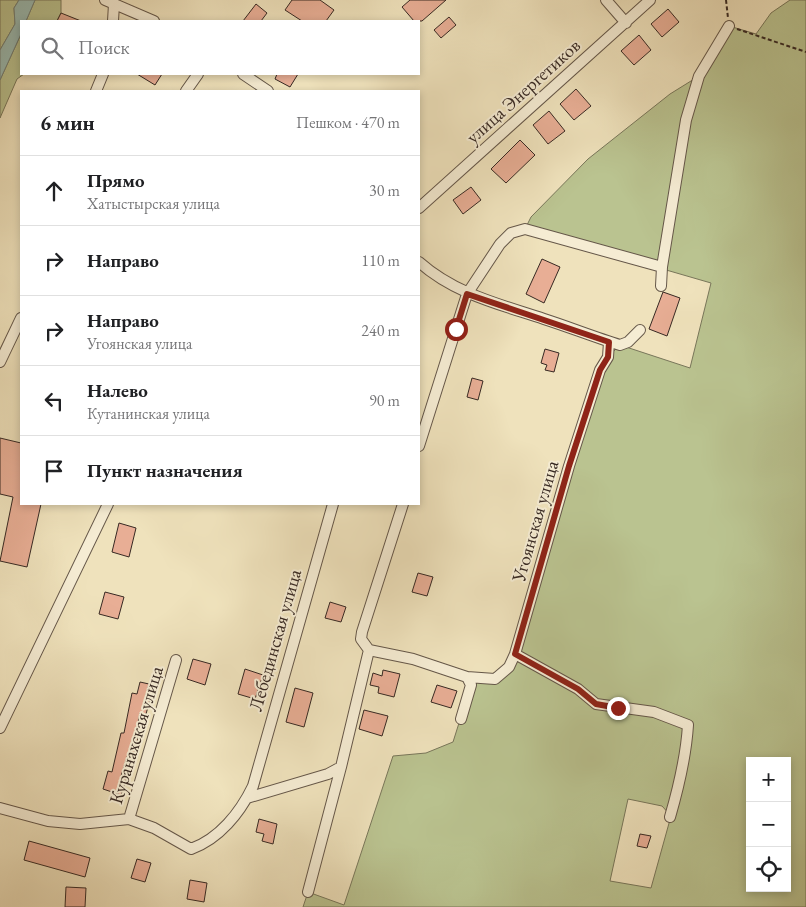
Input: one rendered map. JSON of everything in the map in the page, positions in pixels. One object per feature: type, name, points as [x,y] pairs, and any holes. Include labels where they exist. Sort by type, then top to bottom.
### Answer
[{"type":"street","points":[[606,0],[626,22]]},
{"type":"street","name":"улица Энергетиков","points":[[420,207],[650,0]]},
{"type":"street","points":[[110,2],[113,20]]},
{"type":"street","points":[[110,2],[152,20]]},
{"type":"street","points":[[661,286],[662,267],[686,120],[699,76],[729,26]]},
{"type":"street","points":[[96,90],[102,75]]},
{"type":"street","points":[[187,90],[197,75]]},
{"type":"street","points":[[244,75],[267,90]]},
{"type":"street","points":[[420,443],[467,294],[500,244],[511,233],[525,229],[662,267]]},
{"type":"street","points":[[420,263],[467,294],[609,342],[620,345],[628,342],[640,330]]},
{"type":"street","points":[[0,362],[20,320]]},
{"type":"street","name":"Угоянская улица","points":[[466,677],[495,679],[509,667],[515,654],[569,466],[600,370],[608,357],[609,342]]},
{"type":"street","points":[[0,728],[108,505]]},
{"type":"street","name":"Лебединская улица","points":[[128,819],[154,828],[191,849],[205,844],[223,829],[247,798],[253,786],[322,537],[333,505]]},
{"type":"street","points":[[403,505],[361,639],[369,650],[413,659],[466,677],[472,685],[461,718]]},
{"type":"street","points":[[308,892],[369,650]]},
{"type":"street","points":[[515,654],[578,689],[596,704],[654,712],[688,726],[687,749],[681,780],[670,817]]},
{"type":"street","name":"Куранахская улица","points":[[128,819],[176,660]]},
{"type":"street","points":[[247,798],[328,774],[341,767]]},
{"type":"street","points":[[0,808],[48,821],[80,824],[128,819]]},
{"type":"path","points":[[726,0],[729,26],[806,52]]},
{"type":"green space","points":[[0,0],[19,0],[14,8],[15,24],[0,50]]},
{"type":"green space","points":[[35,0],[61,0],[61,13],[58,20],[26,20]]},
{"type":"green space","points":[[790,0],[806,0],[806,907],[303,907],[308,892],[344,905],[393,756],[426,753],[453,742],[471,685],[467,677],[495,679],[509,667],[608,357],[620,345],[690,368],[711,283],[525,229],[531,217],[588,159],[670,94],[699,76],[729,26],[756,34],[771,13]],"holes":[[[628,799],[662,806],[671,816],[651,888],[610,881]]]},
{"type":"green space","points":[[20,36],[20,75],[23,75],[17,79],[0,118],[0,80]]},
{"type":"water","points":[[19,0],[35,0],[26,20],[20,20],[20,36],[0,80],[0,50],[15,24],[14,8]]},
{"type":"building","points":[[292,0],[320,0],[334,10],[327,20],[300,20],[285,10]]},
{"type":"building","points":[[410,0],[446,0],[422,21],[413,20],[402,7]]},
{"type":"building","points":[[256,4],[267,13],[262,20],[244,20]]},
{"type":"building","points":[[668,9],[679,22],[662,37],[651,24]]},
{"type":"building","points":[[61,13],[78,20],[58,20]]},
{"type":"building","points":[[449,17],[456,25],[441,38],[434,30]]},
{"type":"building","points":[[639,35],[651,50],[634,65],[621,51]]},
{"type":"building","points":[[139,75],[161,75],[155,85]]},
{"type":"building","points":[[277,75],[297,75],[290,87],[275,79]]},
{"type":"building","points":[[576,89],[591,106],[574,120],[560,104]]},
{"type":"building","points":[[549,111],[565,131],[548,144],[533,125]]},
{"type":"building","points":[[520,140],[535,155],[506,183],[491,169]]},
{"type":"building","points":[[471,187],[481,200],[463,214],[453,200]]},
{"type":"building","points":[[542,259],[560,267],[544,303],[526,294]]},
{"type":"building","points":[[663,292],[680,298],[667,336],[649,329]]},
{"type":"building","points":[[545,349],[559,353],[554,372],[545,370],[547,365],[541,363]]},
{"type":"building","points":[[472,378],[483,381],[478,400],[467,397]]},
{"type":"building","points":[[0,438],[20,443],[20,505],[41,505],[27,567],[0,561],[13,497],[0,494]]},
{"type":"building","points":[[119,523],[136,528],[129,557],[112,552]]},
{"type":"building","points":[[418,573],[433,577],[427,596],[412,592]]},
{"type":"building","points":[[105,592],[124,597],[118,619],[99,614]]},
{"type":"building","points":[[330,602],[346,607],[341,622],[325,618]]},
{"type":"building","points":[[193,659],[211,664],[205,685],[187,679]]},
{"type":"building","points":[[245,669],[263,675],[255,699],[238,694]]},
{"type":"building","points":[[383,670],[400,674],[394,697],[378,693],[379,687],[370,685],[373,673],[382,676]]},
{"type":"building","points":[[140,682],[149,684],[146,695],[151,696],[146,714],[140,713],[135,737],[138,738],[134,755],[128,754],[121,776],[127,777],[121,795],[103,789],[108,771],[112,772],[121,733],[124,733],[132,693],[137,694]]},
{"type":"building","points":[[437,685],[457,691],[451,708],[431,702]]},
{"type":"building","points":[[295,688],[313,693],[304,727],[286,722]]},
{"type":"building","points":[[364,710],[388,716],[382,736],[359,729]]},
{"type":"building","points":[[259,819],[277,824],[273,844],[262,841],[264,834],[256,832]]},
{"type":"building","points":[[640,834],[651,836],[647,848],[637,846]]},
{"type":"building","points":[[29,841],[90,858],[85,877],[24,860]]},
{"type":"building","points":[[137,859],[151,863],[145,882],[131,878]]},
{"type":"building","points":[[190,880],[207,883],[204,902],[187,899]]},
{"type":"building","points":[[66,887],[86,888],[85,907],[65,907]]},
{"type":"route","points":[[456,329],[467,294],[609,342],[608,357],[600,370],[590,409],[569,466],[515,654],[578,689],[596,704],[618,708]]}]
